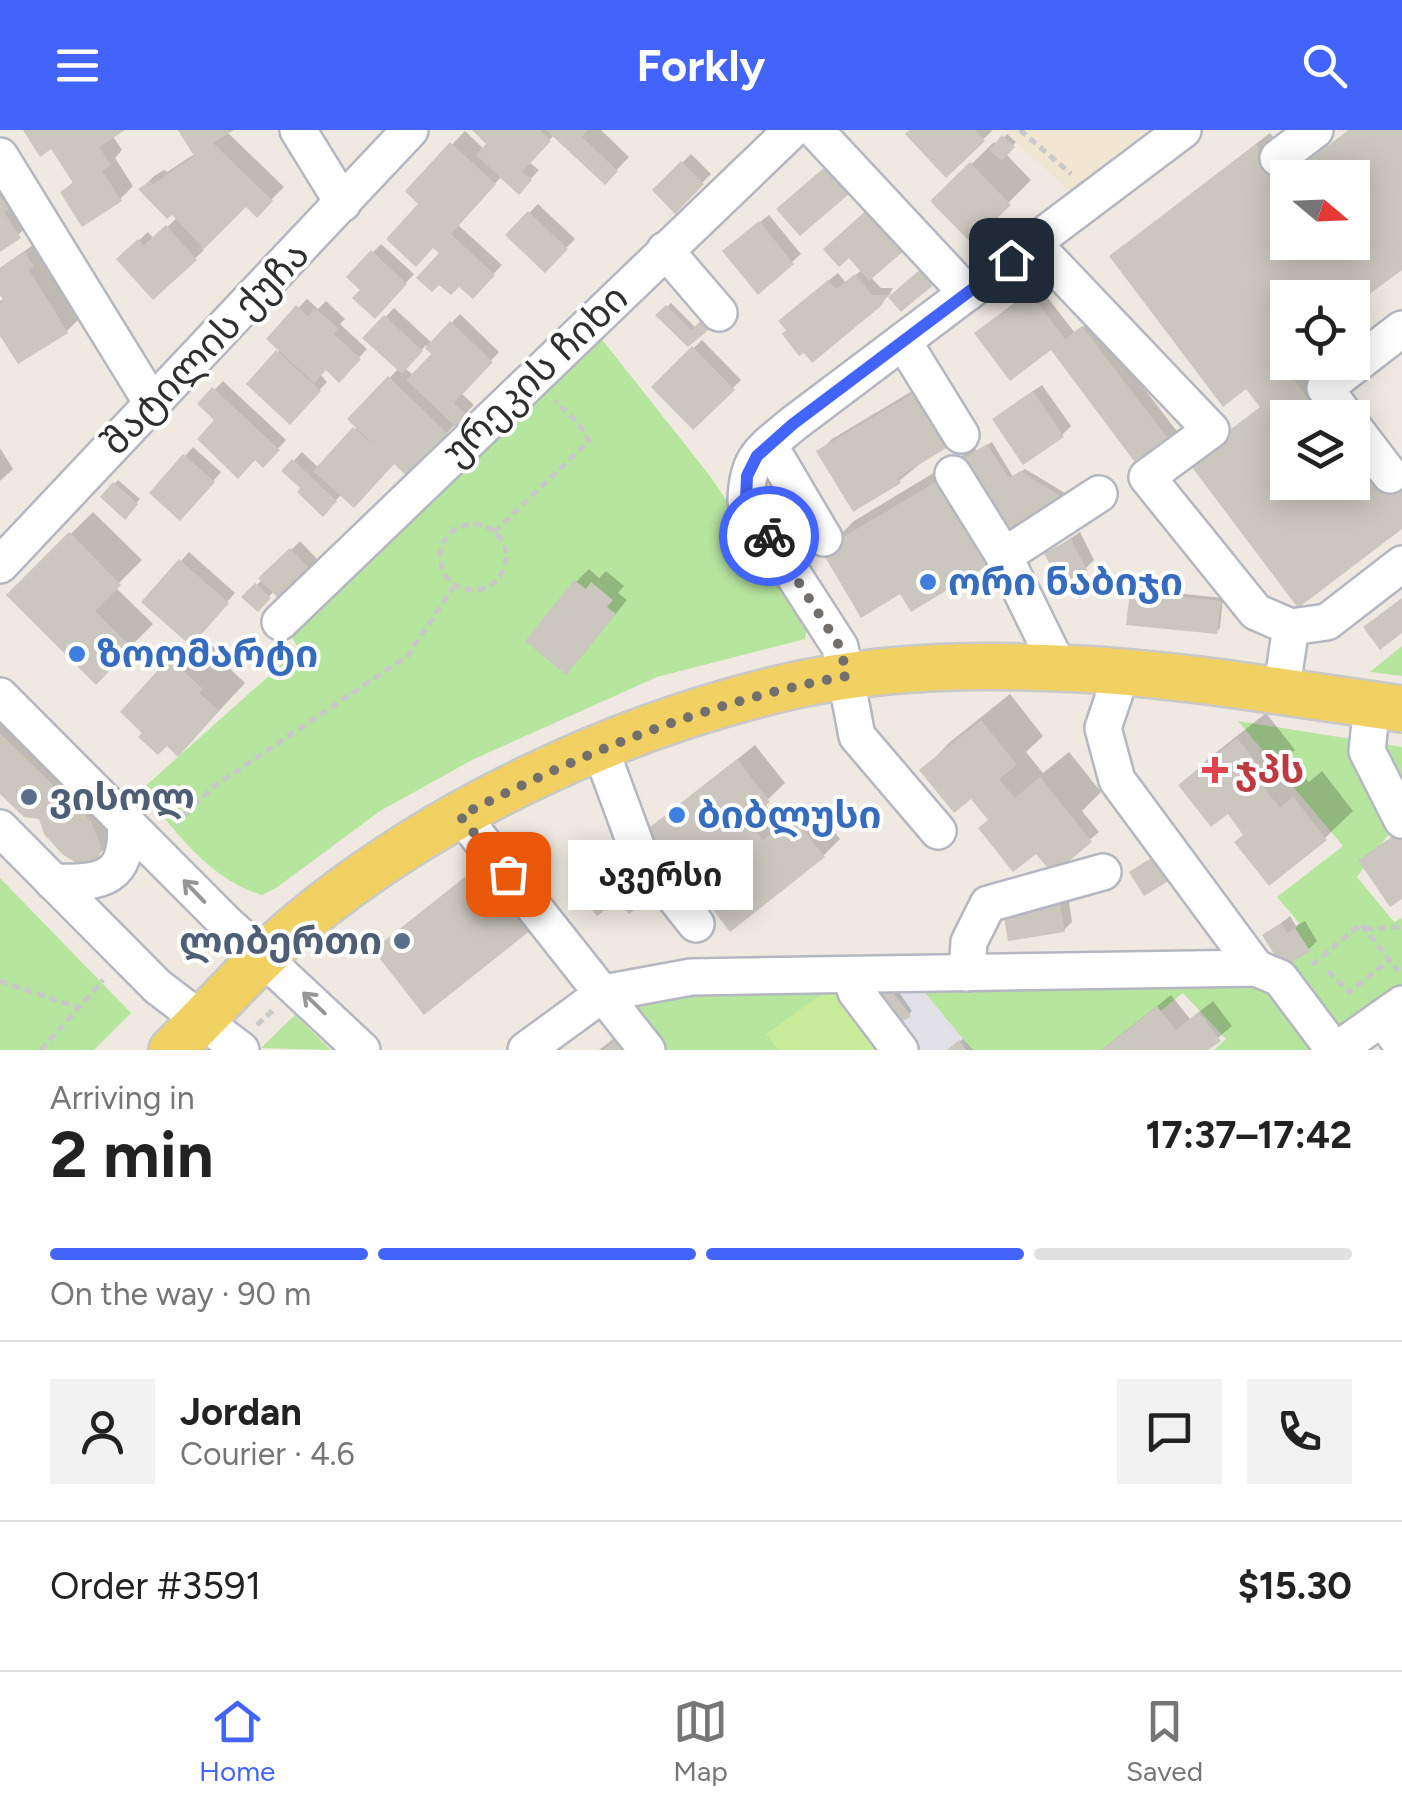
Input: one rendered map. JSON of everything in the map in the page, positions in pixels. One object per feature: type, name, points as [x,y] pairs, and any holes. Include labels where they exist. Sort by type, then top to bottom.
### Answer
[{"type":"main road","points":[[187,1035],[298,925],[358,878],[460,816],[600,748],[787,687],[847,676],[1000,667],[1058,668],[1122,672],[1387,707]]},
{"type":"street","points":[[298,130],[343,204]]},
{"type":"street","name":"შატილის ქუჩა","points":[[0,565],[410,130]]},
{"type":"street","name":"ურეკის ჩიხი","points":[[280,622],[792,130]]},
{"type":"street","points":[[814,130],[967,293]]},
{"type":"street","points":[[938,831],[857,736],[840,647],[746,501],[747,476],[757,456],[781,434],[1183,130]]},
{"type":"street","points":[[1278,158],[1315,130]]},
{"type":"street","points":[[0,156],[152,403]]},
{"type":"street","points":[[1033,243],[1211,430],[1147,477],[1256,612],[1291,627],[1327,622],[1402,564]]},
{"type":"street","points":[[666,250],[719,313]]},
{"type":"street","points":[[1333,400],[1324,388],[1402,329]]},
{"type":"street","points":[[904,342],[961,435]]},
{"type":"street","points":[[781,434],[824,538]]},
{"type":"street","points":[[1370,440],[1390,457]]},
{"type":"street","points":[[953,474],[1004,556],[1058,668]]},
{"type":"street","points":[[1004,556],[1100,494]]},
{"type":"street","points":[[1281,693],[1291,627]]},
{"type":"street","points":[[1122,672],[1103,728],[1117,780],[1263,970]]},
{"type":"street","points":[[0,696],[362,1050]]},
{"type":"street","points":[[1387,707],[1367,751],[1402,820]]},
{"type":"street","points":[[600,748],[638,851],[696,924]]},
{"type":"street","points":[[460,816],[647,1050]]},
{"type":"street","points":[[53,882],[84,883],[107,877],[118,868],[127,845],[125,820]]},
{"type":"street","points":[[0,828],[158,988],[187,1035],[246,1040]]},
{"type":"street","points":[[967,973],[969,942],[988,904],[1103,872]]},
{"type":"street","points":[[526,1050],[604,992],[691,977],[1263,970],[1280,978],[1335,1050],[1395,1022]]},
{"type":"street","points":[[850,975],[856,992],[900,1050]]},
{"type":"path","points":[[1020,130],[1096,195]]},
{"type":"path","points":[[494,532],[589,440],[579,424],[532,378]]},
{"type":"path","points":[[472,524],[494,532],[506,552],[501,575],[484,588],[464,589],[455,585],[441,566],[444,542],[451,533],[472,524]]},
{"type":"path","points":[[152,848],[213,787],[407,656],[455,585]]},
{"type":"path","points":[[1263,970],[1309,968],[1361,924],[1402,976]]},
{"type":"path","points":[[1365,930],[1402,927]]},
{"type":"path","points":[[1328,971],[1348,992],[1390,960]]},
{"type":"path","points":[[42,1050],[102,980]]},
{"type":"path","points":[[0,981],[79,1008]]},
{"type":"path","points":[[246,1040],[274,1008]]},
{"type":"shaded area","points":[[1003,130],[1148,130],[1069,191]]},
{"type":"shaded area","points":[[868,986],[949,989],[998,1050],[909,1050]]},
{"type":"green space","points":[[600,337],[710,476],[808,622],[805,639],[657,677],[472,760],[380,811],[262,895],[225,878],[194,852],[141,790],[299,649],[288,631]]},
{"type":"green space","points":[[1402,646],[1402,676],[1370,672]]},
{"type":"green space","points":[[1238,721],[1402,747],[1402,816],[1357,877],[1394,922],[1402,918],[1402,1026],[1371,1050],[1214,1050],[1226,1039],[1183,993],[1112,1050],[972,1050],[917,983],[1261,982],[1299,923],[1277,897],[1343,846]]},
{"type":"green space","points":[[0,878],[131,1013],[94,1050],[0,1050]]},
{"type":"green space","points":[[834,985],[886,1050],[656,1050],[624,1006],[668,989]]},
{"type":"green space","points":[[832,987],[875,1050],[778,1050],[766,1034]]},
{"type":"green space","points":[[295,1015],[331,1050],[261,1048]]},
{"type":"building","points":[[23,130],[125,130],[99,147],[111,165],[102,171],[122,201],[82,227],[60,192],[73,183],[51,149],[40,157]]},
{"type":"building","points":[[178,130],[234,130],[213,143],[273,201],[257,218],[246,207],[204,249],[172,215],[167,219],[138,189],[150,181],[153,184],[194,156]]},
{"type":"building","points":[[472,130],[540,130],[551,141],[522,172],[532,180],[519,195],[476,155],[486,144]]},
{"type":"building","points":[[546,130],[588,130],[582,137],[618,171],[605,185]]},
{"type":"building","points":[[910,130],[975,130],[985,141],[946,178],[905,134]]},
{"type":"building","points":[[1349,130],[1402,130],[1402,270],[1370,294],[1370,280],[1270,280],[1270,380],[1294,380],[1309,400],[1270,400],[1270,500],[1370,500],[1370,480],[1375,487],[1402,466],[1402,529],[1298,608],[1188,462],[1260,407],[1246,389],[1223,407],[1109,256],[1256,144],[1270,163],[1270,260],[1370,260],[1370,160],[1309,160]]},
{"type":"building","points":[[1002,135],[1015,147],[1002,161],[989,150]]},
{"type":"building","points":[[450,142],[496,184],[451,234],[495,275],[473,299],[459,287],[451,295],[439,285],[432,292],[416,278],[439,253],[433,248],[416,267],[386,239],[418,204],[405,191]]},
{"type":"building","points":[[681,161],[704,184],[675,214],[652,190]]},
{"type":"building","points":[[970,162],[1011,205],[971,243],[930,201]]},
{"type":"building","points":[[826,166],[849,194],[800,236],[776,209]]},
{"type":"building","points":[[0,196],[9,209],[4,212],[21,238],[0,252]]},
{"type":"building","points":[[870,207],[906,249],[869,281],[849,258],[839,267],[823,249]]},
{"type":"building","points":[[528,211],[568,249],[545,273],[505,235]]},
{"type":"building","points":[[759,221],[794,264],[758,295],[722,251]]},
{"type":"building","points":[[166,225],[197,260],[153,300],[116,259],[138,239],[144,245]]},
{"type":"building","points":[[371,250],[407,284],[375,319],[352,298],[360,290],[346,277]]},
{"type":"building","points":[[25,252],[34,267],[29,270],[68,333],[18,364],[0,336],[0,303],[4,301],[0,295],[0,268]]},
{"type":"building","points":[[923,267],[937,282],[901,312],[888,297]]},
{"type":"building","points":[[855,274],[872,295],[887,295],[881,306],[812,363],[804,353],[799,356],[782,334],[786,330],[778,321],[828,280],[836,289]]},
{"type":"building","points":[[1029,292],[1065,339],[1082,326],[1172,444],[1140,469],[1051,350],[1010,381],[974,333]]},
{"type":"building","points":[[296,305],[308,316],[315,308],[338,328],[334,334],[361,359],[339,383],[326,370],[314,383],[266,339]]},
{"type":"building","points":[[666,305],[691,330],[706,316],[714,325],[688,347],[655,315]]},
{"type":"building","points":[[384,315],[423,351],[402,374],[362,338]]},
{"type":"building","points":[[450,321],[493,362],[454,403],[467,415],[456,427],[406,380],[431,354],[425,348]]},
{"type":"building","points":[[692,346],[735,390],[693,430],[651,387]]},
{"type":"building","points":[[276,350],[321,391],[290,425],[246,384]]},
{"type":"building","points":[[388,376],[448,434],[408,477],[394,464],[354,508],[313,471],[353,427],[376,447],[347,419]]},
{"type":"building","points":[[212,387],[280,450],[263,468],[255,460],[238,479],[197,439],[214,420],[197,404]]},
{"type":"building","points":[[1033,391],[1064,437],[1023,465],[992,419]]},
{"type":"building","points":[[915,392],[948,447],[897,478],[901,483],[853,512],[816,451]]},
{"type":"building","points":[[987,444],[1009,478],[1020,471],[1063,498],[1004,537],[958,462]]},
{"type":"building","points":[[183,454],[215,482],[180,521],[149,493]]},
{"type":"building","points":[[292,459],[337,501],[323,517],[281,471]]},
{"type":"building","points":[[944,477],[995,561],[911,612],[900,594],[861,618],[821,550]]},
{"type":"building","points":[[113,482],[138,504],[125,520],[100,497]]},
{"type":"building","points":[[69,532],[121,585],[95,611],[132,648],[96,685],[6,595]]},
{"type":"building","points":[[1071,539],[1087,570],[1060,585],[1044,553]]},
{"type":"building","points":[[290,548],[312,571],[281,601],[258,578]]},
{"type":"building","points":[[179,559],[229,603],[191,646],[141,602]]},
{"type":"building","points":[[574,580],[586,589],[591,582],[613,600],[607,607],[616,614],[566,675],[525,641]]},
{"type":"building","points":[[255,583],[271,598],[258,612],[241,597]]},
{"type":"building","points":[[1130,592],[1221,601],[1217,634],[1126,625]]},
{"type":"building","points":[[1402,598],[1402,633],[1380,650],[1363,627]]},
{"type":"building","points":[[169,658],[203,689],[199,693],[219,711],[178,757],[167,746],[158,755],[138,737],[142,733],[120,712]]},
{"type":"building","points":[[981,720],[1017,765],[999,779],[1015,798],[1040,777],[1092,842],[1053,874],[1036,854],[1013,872],[978,828],[988,820],[971,799],[954,813],[919,770]]},
{"type":"building","name":"ვისოლ","points":[[0,733],[52,784],[55,800],[82,811],[92,823],[101,847],[99,857],[91,865],[81,866],[62,854],[44,834],[39,819],[24,817],[0,794]]},
{"type":"building","points":[[1237,738],[1269,779],[1262,785],[1280,808],[1293,796],[1327,840],[1269,886],[1234,842],[1243,835],[1228,814],[1211,827],[1178,785]]},
{"type":"building","points":[[737,759],[770,802],[747,819],[763,840],[793,817],[825,857],[730,932],[698,890],[731,865],[716,846],[679,875],[645,831]]},
{"type":"building","points":[[1402,830],[1402,899],[1390,907],[1358,860]]},
{"type":"building","points":[[1159,853],[1175,877],[1144,896],[1129,872]]},
{"type":"building","points":[[480,865],[531,930],[424,1015],[373,950]]},
{"type":"building","points":[[638,874],[654,894],[629,914],[618,900],[597,916],[579,893],[601,875],[614,892]]},
{"type":"building","points":[[1060,903],[1065,932],[1008,941],[1003,912]]},
{"type":"building","points":[[1281,923],[1287,933],[1295,928],[1310,951],[1283,968],[1262,935]]},
{"type":"building","points":[[889,987],[911,1016],[898,1025],[877,996]]},
{"type":"building","points":[[1157,1006],[1176,1030],[1199,1012],[1221,1041],[1208,1050],[1101,1050]]},
{"type":"building","points":[[616,1040],[623,1050],[603,1050]]},
{"type":"building","points":[[959,1040],[966,1050],[947,1050]]},
{"type":"way so far","points":[[508,874],[460,816],[557,766],[680,718],[787,687],[847,676],[840,647],[769,536]]},
{"type":"place","name":"ორი ნაბიჯი","points":[[928,582]]},
{"type":"place","name":"ზოომარტი","points":[[77,654]]},
{"type":"place","name":"ჯპს","points":[[1215,770]]},
{"type":"place","name":"ვისოლ","points":[[29,797]]},
{"type":"place","name":"ბიბლუსი","points":[[677,815]]},
{"type":"place","name":"ავერსი","points":[[508,874]]},
{"type":"place","name":"ლიბერთი","points":[[402,941]]},
{"type":"route","points":[[769,536],[746,501],[747,476],[757,456],[793,424],[1011,260]]}]
